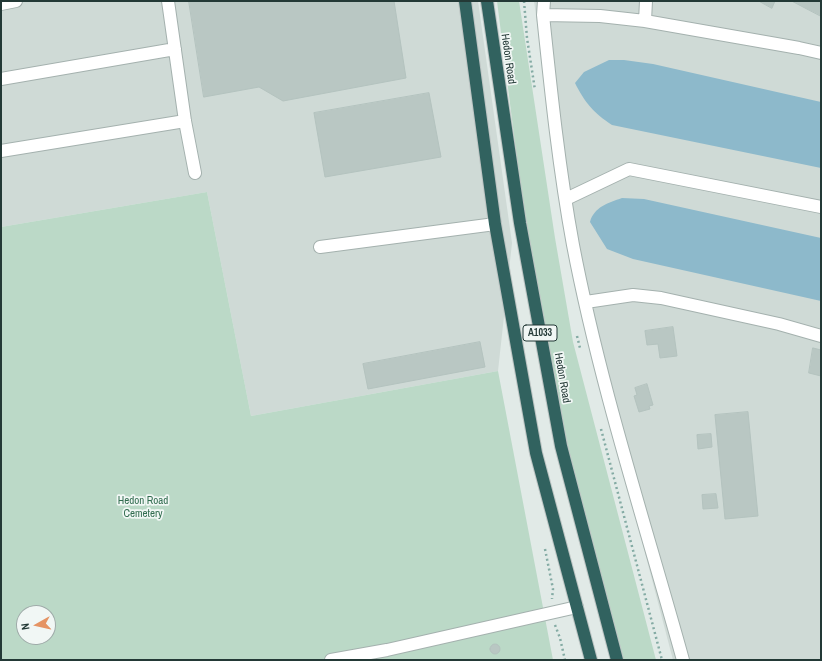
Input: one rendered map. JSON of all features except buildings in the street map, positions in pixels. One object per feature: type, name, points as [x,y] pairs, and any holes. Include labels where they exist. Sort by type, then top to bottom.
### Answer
[{"type":"highway","name":"A1033","points":[[465,1],[495,224],[536,453],[590,660]]},
{"type":"highway","name":"Hedon Road","points":[[487,1],[520,223],[561,446],[617,660]]},
{"type":"lane","points":[[1,4],[16,1]]},
{"type":"lane","points":[[168,1],[185,121],[195,173]]},
{"type":"lane","points":[[544,1],[543,15],[552,105],[573,246],[608,394],[683,660]]},
{"type":"lane","points":[[645,21],[646,1]]},
{"type":"lane","points":[[543,15],[600,16],[645,21],[821,53]]},
{"type":"lane","points":[[1,79],[175,49]]},
{"type":"lane","points":[[1,151],[185,121]]},
{"type":"lane","points":[[566,199],[628,169],[821,207]]},
{"type":"lane","points":[[320,247],[495,224]]},
{"type":"lane","points":[[586,302],[634,294],[661,298],[779,324],[821,336]]},
{"type":"lane","points":[[330,660],[387,650],[576,607]]},
{"type":"shaded area","points":[[1,1],[478,1],[512,243],[498,371],[251,416],[207,192],[1,227]]},
{"type":"shaded area","points":[[534,1],[821,1],[821,660],[673,660],[589,339],[566,236]]},
{"type":"green space","points":[[497,1],[519,1],[555,238],[573,342],[656,660],[622,660],[566,446],[525,222]]},
{"type":"green space","name":"Hedon Road Cemetery","points":[[207,192],[251,416],[498,371],[553,660],[1,660],[1,227]]},
{"type":"water","points":[[609,60],[624,60],[653,64],[821,102],[821,168],[612,125],[590,107],[575,83],[584,72]]},
{"type":"water","points":[[622,198],[644,199],[821,238],[821,301],[633,259],[607,249],[590,222],[598,209],[602,206]]}]
